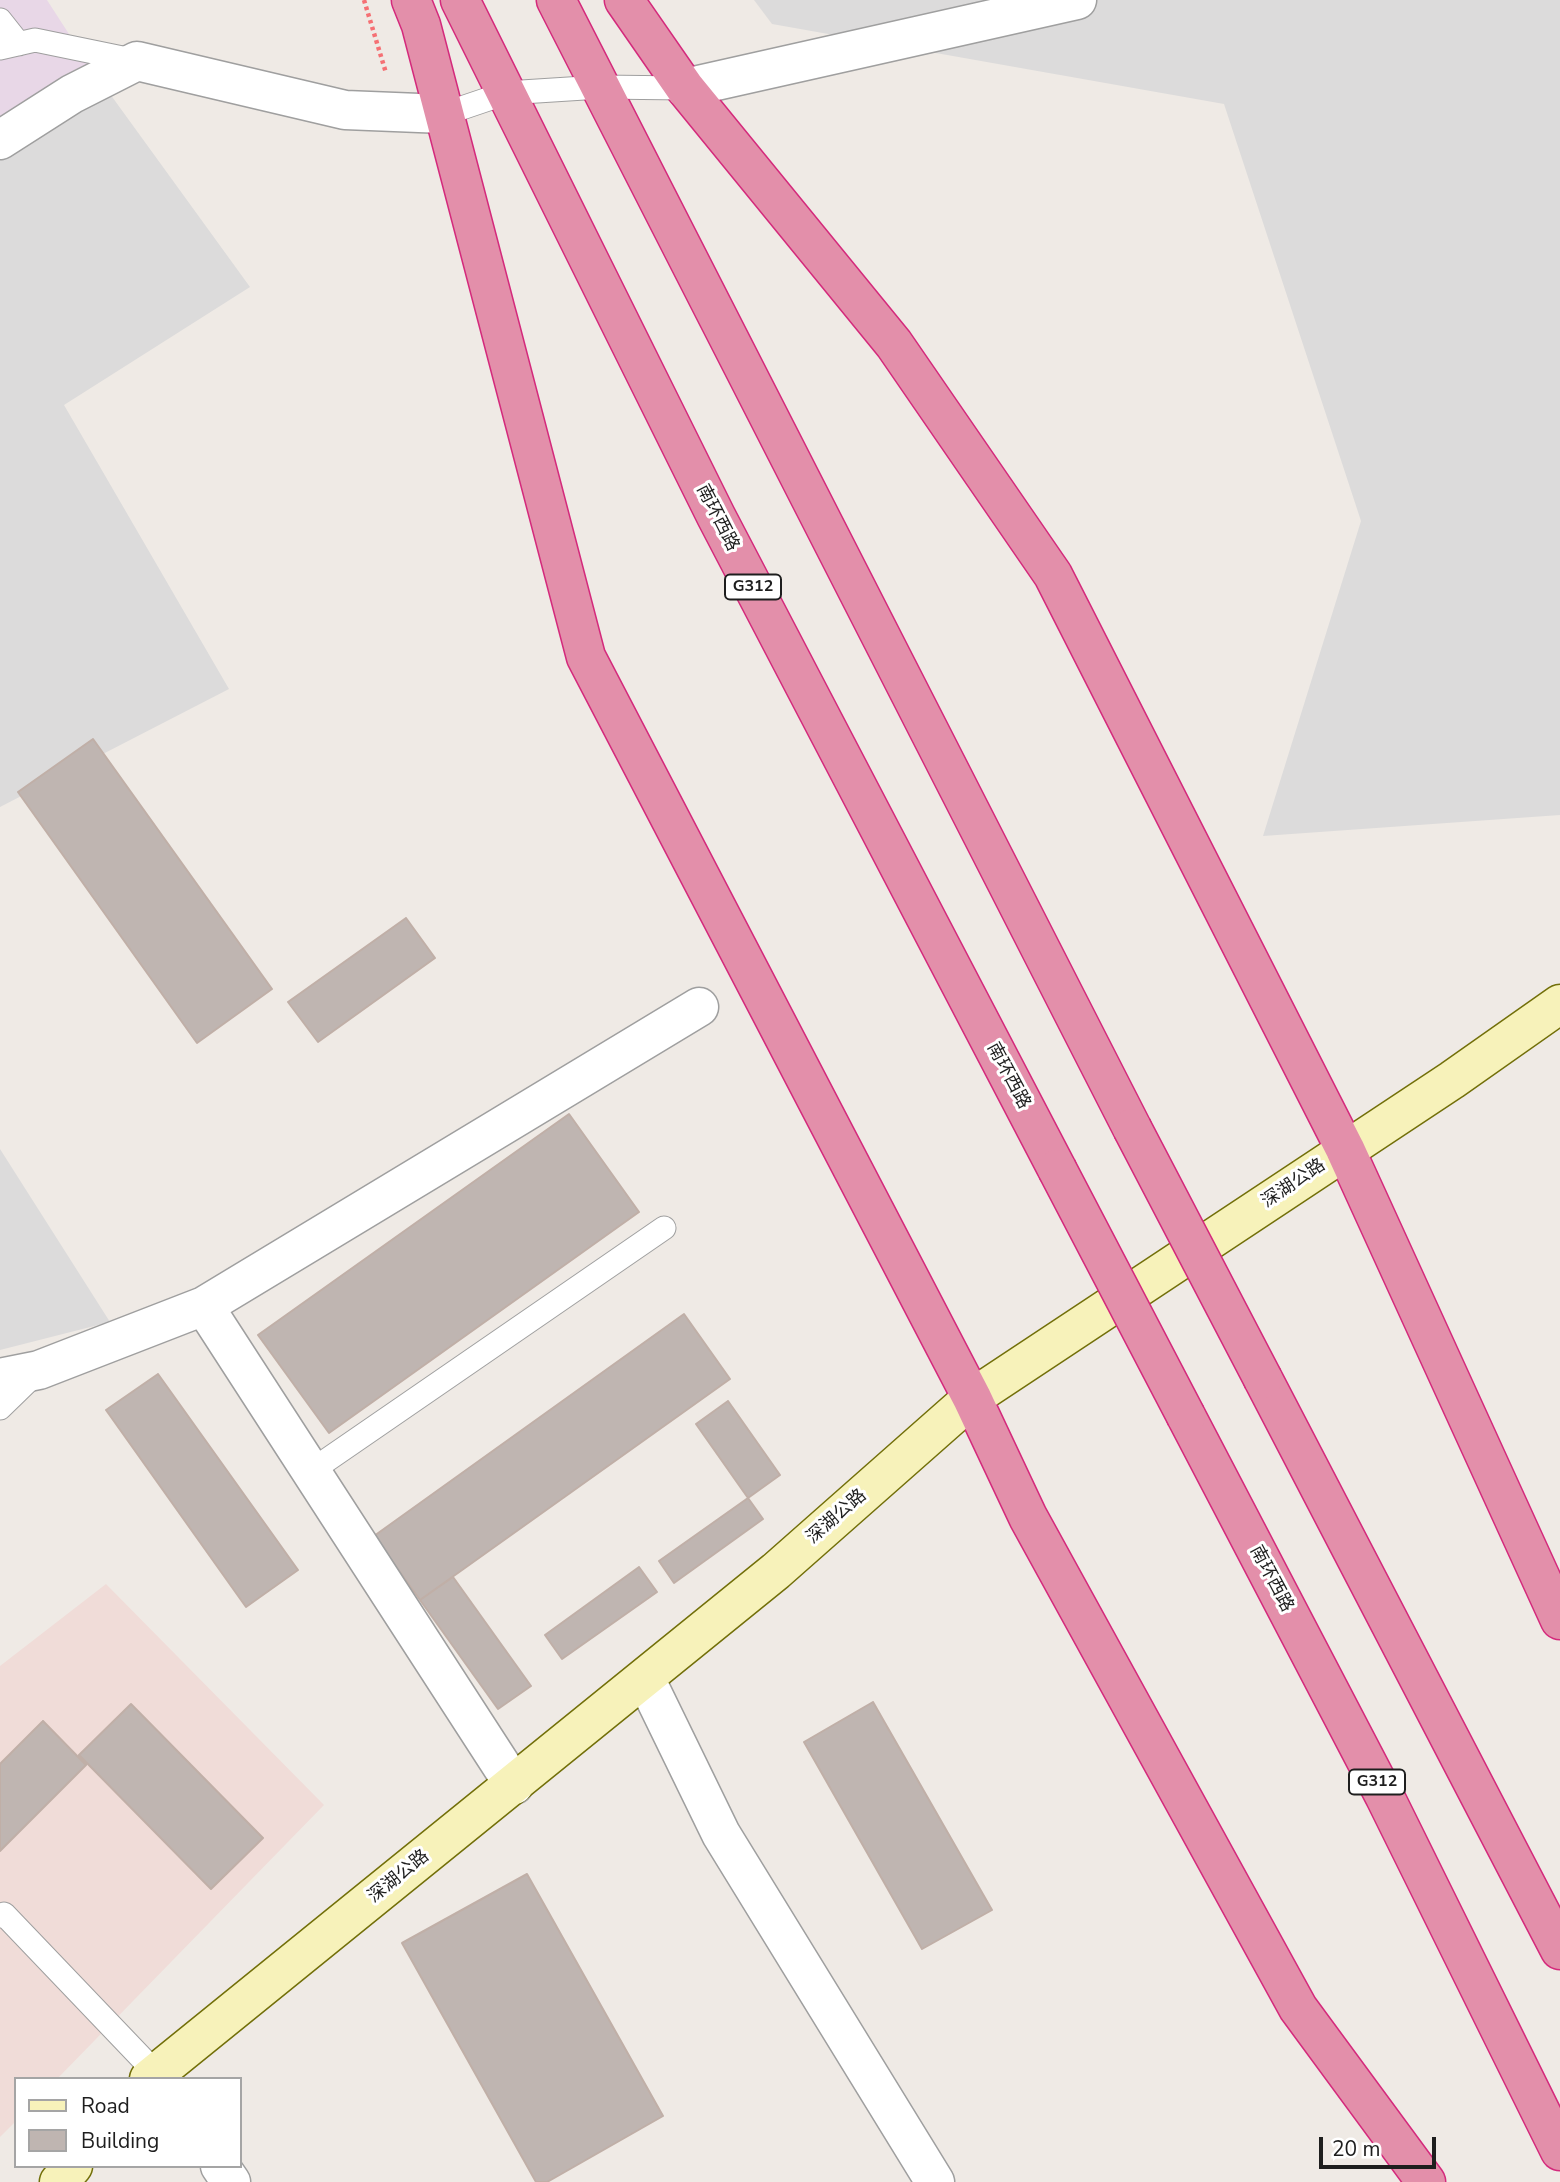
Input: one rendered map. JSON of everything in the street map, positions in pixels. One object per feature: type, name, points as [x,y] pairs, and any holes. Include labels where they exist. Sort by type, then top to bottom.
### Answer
[{"type":"highway","points":[[411,0],[421,25],[586,657],[972,1398],[1028,1517],[1297,2008],[1426,2182]]},
{"type":"highway","name":"南环西路","points":[[460,0],[722,529],[1385,1797],[1560,2151]]},
{"type":"highway","points":[[556,0],[1132,1128],[1560,1950]]},
{"type":"highway","points":[[624,0],[685,88],[894,344],[1054,575],[1345,1149],[1560,1620]]},
{"type":"main road","name":"深湖公路","points":[[155,2076],[776,1571],[972,1398],[1452,1080],[1560,1004]]},
{"type":"main road","points":[[59,2182],[71,2168]]},
{"type":"street","points":[[685,88],[1077,0]]},
{"type":"street","points":[[0,140],[72,94],[137,61],[345,110],[444,114]]},
{"type":"street","points":[[0,1378],[39,1370],[204,1306],[699,1007]]},
{"type":"street","points":[[204,1306],[514,1785]]},
{"type":"street","points":[[645,1678],[721,1834],[935,2182]]},
{"type":"lane","points":[[0,20],[9,46],[35,40],[137,61]]},
{"type":"lane","points":[[444,114],[506,93],[600,86],[685,88]]},
{"type":"lane","points":[[311,1471],[663,1228]]},
{"type":"lane","points":[[0,1408],[39,1370]]},
{"type":"lane","points":[[0,1916],[4,1914],[155,2076]]},
{"type":"path","points":[[364,0],[397,112]]},
{"type":"shaded area","points":[[0,0],[47,0],[89,65],[0,117]]},
{"type":"shaded area","points":[[754,0],[1560,0],[1560,815],[1263,836],[1361,521],[1224,104],[772,24]]},
{"type":"shaded area","points":[[89,65],[250,287],[64,405],[229,689],[0,807],[0,118]]},
{"type":"shaded area","points":[[0,1149],[110,1322],[0,1350]]},
{"type":"shaded area","points":[[106,1584],[324,1805],[59,2077],[14,2077],[14,2123],[0,2137],[0,1666]]},
{"type":"building","points":[[93,739],[272,989],[197,1043],[18,792]]},
{"type":"building","points":[[406,918],[435,958],[318,1042],[288,1002]]},
{"type":"building","points":[[569,1114],[639,1212],[329,1433],[258,1335]]},
{"type":"building","points":[[684,1314],[730,1379],[420,1600],[374,1536]]},
{"type":"building","points":[[158,1374],[298,1570],[246,1607],[106,1410]]},
{"type":"building","points":[[728,1401],[780,1475],[748,1498],[696,1424]]},
{"type":"building","points":[[748,1498],[763,1519],[674,1583],[659,1561]]},
{"type":"building","points":[[639,1567],[657,1592],[562,1659],[545,1635]]},
{"type":"building","points":[[453,1577],[531,1686],[498,1709],[420,1600]]},
{"type":"building","points":[[873,1702],[992,1910],[922,1949],[804,1742]]},
{"type":"building","points":[[131,1704],[263,1838],[211,1889],[79,1755]]},
{"type":"building","points":[[43,1721],[86,1765],[0,1851],[0,1764]]},
{"type":"building","points":[[527,1874],[663,2116],[547,2182],[536,2182],[402,1943]]}]
